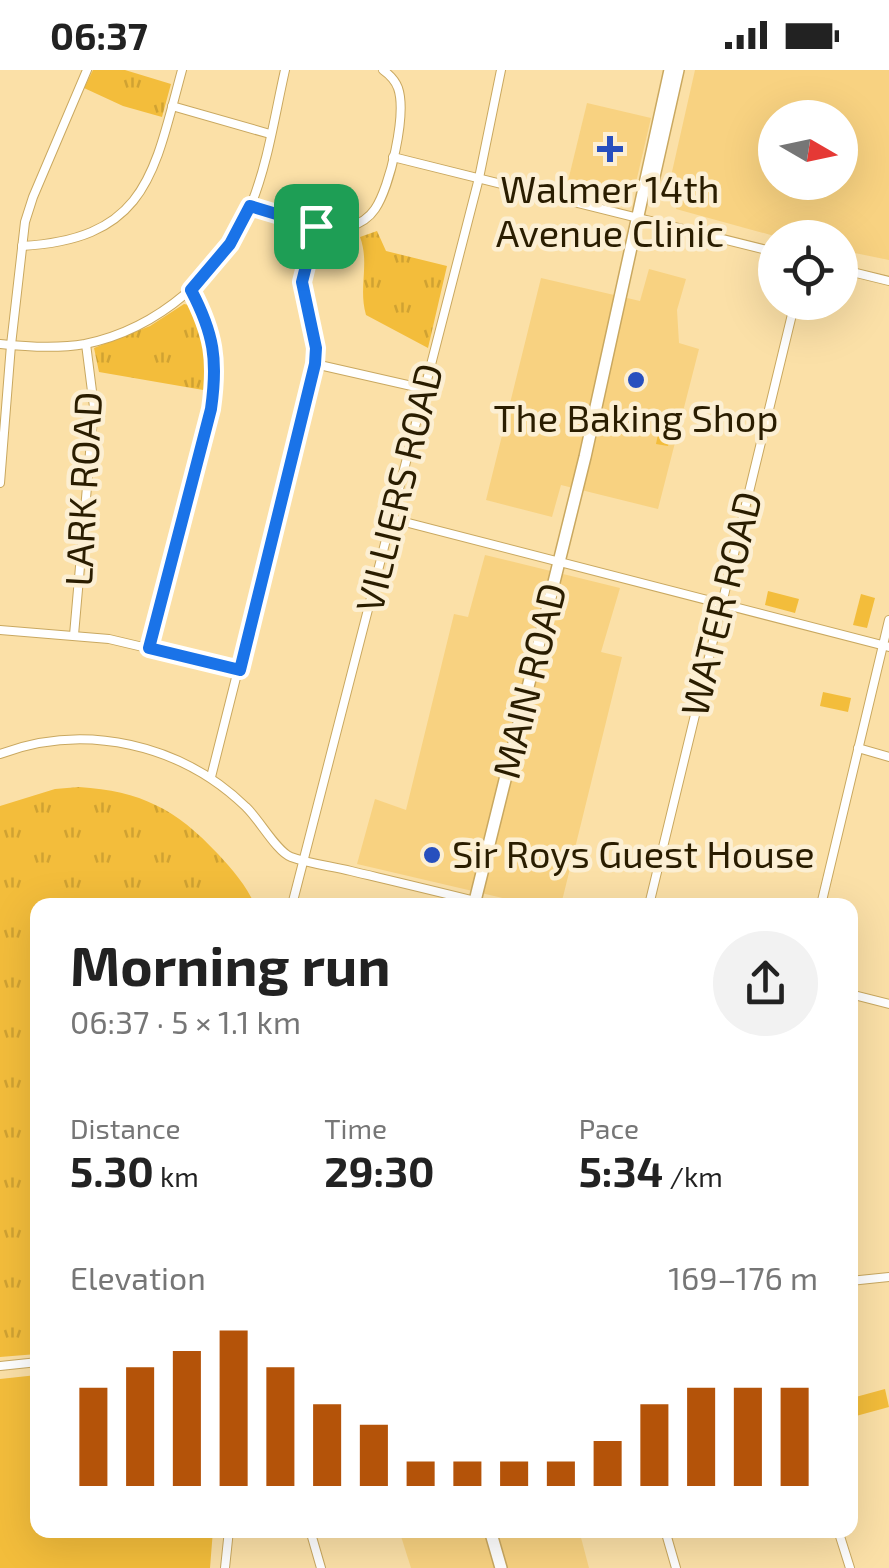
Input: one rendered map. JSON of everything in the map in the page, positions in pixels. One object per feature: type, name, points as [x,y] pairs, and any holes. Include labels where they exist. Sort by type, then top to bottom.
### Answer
[{"type":"main road","name":"MAIN ROAD","points":[[475,898],[605,389],[670,70]]},
{"type":"main road","name":"MAIN ROAD","points":[[641,218],[678,70]]},
{"type":"main road","points":[[492,1538],[501,1568]]},
{"type":"street","points":[[0,483],[22,246],[33,197],[88,70]]},
{"type":"street","points":[[22,246],[58,244],[122,214],[150,179],[182,70]]},
{"type":"street","points":[[0,344],[86,344],[145,321],[191,290],[224,252],[250,206],[286,70]]},
{"type":"street","points":[[250,206],[316,226],[346,228],[371,214],[383,192],[393,157],[401,100],[397,84],[384,70]]},
{"type":"street","name":"VILLIERS ROAD","points":[[294,898],[479,178],[500,70]]},
{"type":"street","points":[[172,106],[270,134]]},
{"type":"street","points":[[393,157],[758,248]]},
{"type":"street","points":[[212,777],[315,364],[316,348],[302,282],[316,226]]},
{"type":"street","points":[[858,273],[889,281]]},
{"type":"street","points":[[149,648],[211,409],[215,379],[212,333],[191,290]]},
{"type":"street","name":"WATER ROAD","points":[[651,898],[791,320]]},
{"type":"street","name":"LARK ROAD","points":[[74,635],[94,407],[86,344]]},
{"type":"street","points":[[315,364],[425,390]]},
{"type":"street","points":[[392,519],[886,646]]},
{"type":"street","points":[[823,898],[886,646],[889,620]]},
{"type":"street","points":[[0,630],[74,635],[240,670]]},
{"type":"street","points":[[0,754],[42,742],[112,740],[172,757],[212,777],[257,817],[286,855],[454,898]]},
{"type":"street","points":[[858,748],[889,757]]},
{"type":"street","points":[[858,996],[889,1004]]},
{"type":"street","points":[[858,1280],[889,1277]]},
{"type":"street","points":[[0,1366],[30,1363]]},
{"type":"street","points":[[225,1568],[228,1538]]},
{"type":"street","points":[[312,1538],[321,1568]]},
{"type":"street","points":[[667,1538],[676,1568]]},
{"type":"street","points":[[841,1538],[850,1568]]},
{"type":"shaded area","points":[[695,70],[889,70],[889,260],[858,254],[858,220],[758,220],[758,232],[676,209],[677,204],[667,194]]},
{"type":"shaded area","name":"Walmer 14th Avenue Clinic","points":[[587,103],[651,118],[634,191],[626,196],[568,181]]},
{"type":"shaded area","points":[[649,269],[686,279],[677,310],[679,343],[699,349],[658,509],[561,485],[552,517],[486,500],[541,278],[640,301]]},
{"type":"shaded area","points":[[485,555],[620,588],[601,652],[622,657],[563,898],[502,898],[357,864],[375,799],[406,810],[454,614],[468,617]]},
{"type":"shaded area","points":[[402,1538],[581,1538],[589,1568],[411,1568]]},
{"type":"green space","points":[[93,70],[125,70],[171,84],[162,117],[123,106],[84,88]]},
{"type":"green space","points":[[377,231],[386,251],[447,266],[428,348],[366,315],[360,237]]},
{"type":"green space","points":[[184,304],[194,306],[206,333],[209,391],[99,372],[94,348],[150,326]]},
{"type":"green space","points":[[662,414],[675,417],[668,446],[656,444]]},
{"type":"green space","points":[[768,591],[799,599],[795,613],[765,605]]},
{"type":"green space","points":[[861,594],[875,598],[867,628],[853,625]]},
{"type":"green space","points":[[823,692],[851,698],[848,712],[820,706]]},
{"type":"green space","points":[[55,789],[101,789],[156,805],[203,838],[251,898],[30,898],[30,1355],[0,1357],[0,806]]},
{"type":"green space","points":[[30,1376],[30,1538],[212,1538],[210,1568],[0,1568],[0,1379]]},
{"type":"green space","points":[[885,1389],[889,1407],[858,1415],[858,1396]]},
{"type":"place","name":"Walmer 14th Avenue Clinic","points":[[610,149]]},
{"type":"place","name":"The Baking Shop","points":[[636,380]]},
{"type":"place","name":"Sir Roys Guest House","points":[[432,855]]},
{"type":"route","points":[[250,206],[316,226],[302,282],[316,348],[315,364],[240,670],[149,648],[211,409],[215,379],[212,333],[191,290],[230,244],[250,206]]}]
